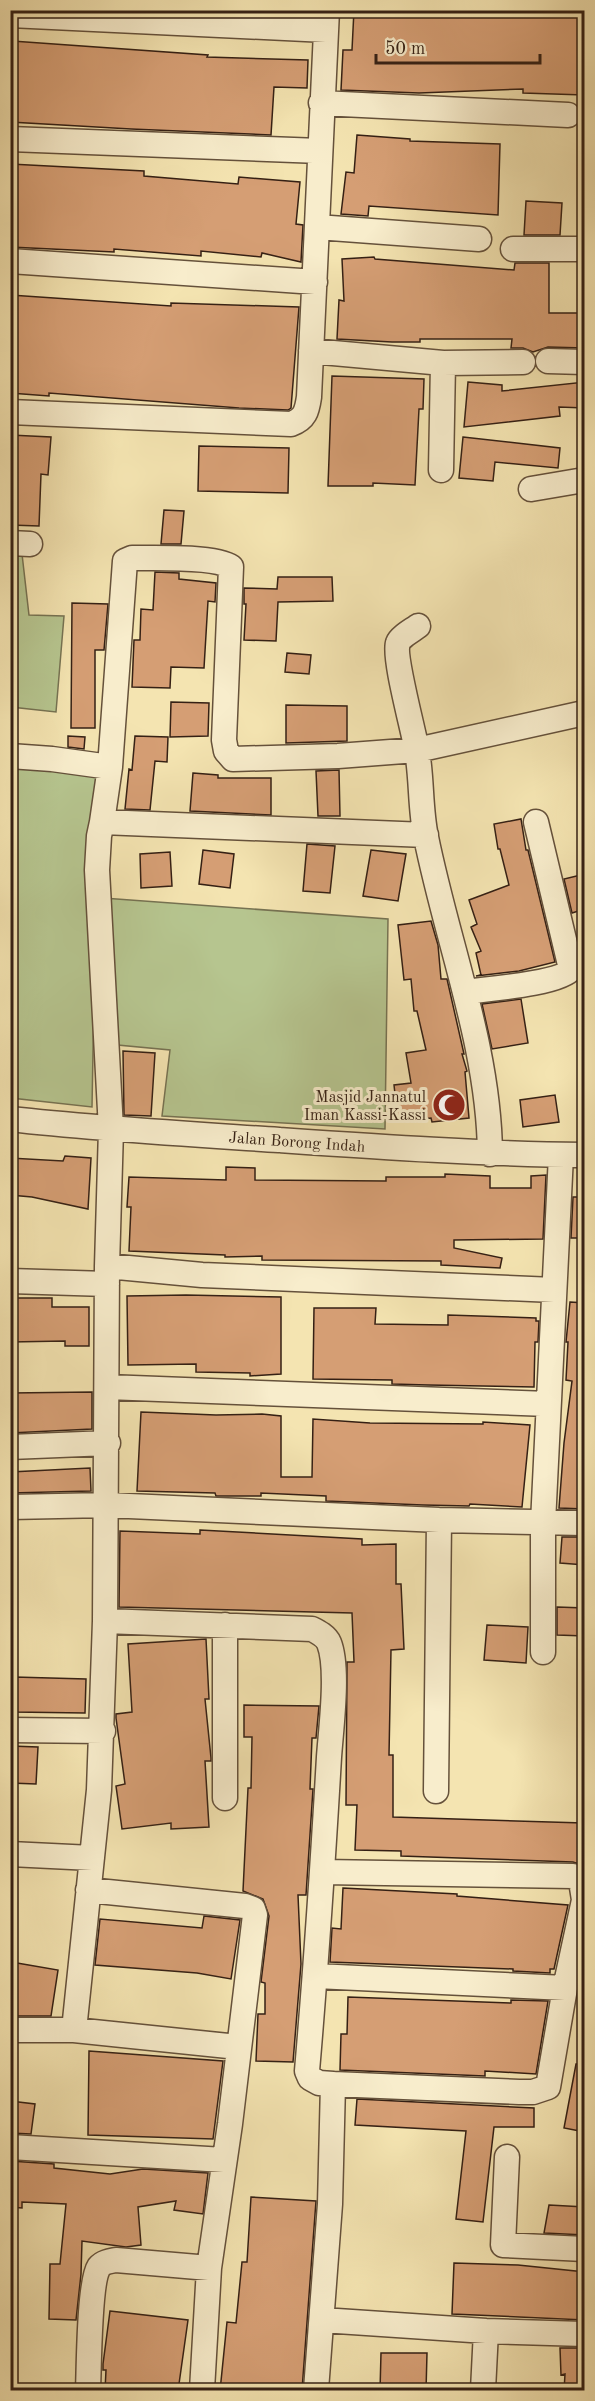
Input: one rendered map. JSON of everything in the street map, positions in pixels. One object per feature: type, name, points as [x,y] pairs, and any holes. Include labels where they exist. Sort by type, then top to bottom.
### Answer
[{"type":"street","points":[[10,15],[327,20],[321,103],[315,282],[308,406],[305,415],[299,421],[291,424],[10,412]]},
{"type":"street","points":[[321,103],[568,116]]},
{"type":"street","points":[[10,139],[320,151]]},
{"type":"street","points":[[317,228],[478,239]]},
{"type":"street","points":[[513,249],[585,249]]},
{"type":"street","points":[[10,261],[315,282]]},
{"type":"street","points":[[311,351],[443,363],[523,362]]},
{"type":"street","points":[[548,361],[585,362]]},
{"type":"street","points":[[441,470],[443,363]]},
{"type":"street","points":[[531,489],[585,480]]},
{"type":"street","points":[[74,2030],[103,1731],[108,1443],[107,1275],[111,1129],[97,870],[99,836],[110,767],[125,561],[132,558],[225,563],[231,567],[224,740],[228,755],[233,759],[339,756],[417,750],[585,713]]},
{"type":"street","points":[[418,626],[399,640],[397,649],[417,750],[426,835],[465,992],[484,1088],[489,1121],[490,1154]]},
{"type":"street","points":[[10,756],[110,767]]},
{"type":"street","points":[[102,822],[426,835]]},
{"type":"street","points":[[465,992],[552,979],[567,974],[571,969],[536,822]]},
{"type":"street","name":"Jalan Borong Indah","points":[[10,1119],[111,1129],[490,1154],[573,1155]]},
{"type":"street","points":[[543,1652],[543,1523],[554,1290],[573,1155]]},
{"type":"street","points":[[10,1281],[107,1275],[202,1275],[554,1290]]},
{"type":"street","points":[[107,1387],[548,1404]]},
{"type":"street","points":[[10,1447],[108,1443]]},
{"type":"street","points":[[10,1507],[107,1505],[439,1520],[585,1523]]},
{"type":"street","points":[[436,1791],[439,1520]]},
{"type":"street","points":[[105,1621],[312,1629],[321,1633],[328,1641],[332,1657],[333,1681],[323,1872],[307,2071],[310,2078],[319,2083],[333,2084],[507,2092],[543,2090],[548,2087],[565,1988],[584,1900],[581,1881],[573,1876],[323,1872]]},
{"type":"street","points":[[225,1625],[225,1798]]},
{"type":"street","points":[[10,1730],[103,1731]]},
{"type":"street","points":[[10,1854],[92,1858]]},
{"type":"street","points":[[88,1890],[245,1906],[253,1909],[255,1915],[209,2268],[202,2391]]},
{"type":"street","points":[[316,1976],[565,1988]]},
{"type":"street","points":[[10,2030],[74,2030],[238,2047]]},
{"type":"street","points":[[316,2391],[330,2204],[333,2084]]},
{"type":"street","points":[[10,2146],[224,2160]]},
{"type":"street","points":[[507,2157],[502,2245],[585,2248]]},
{"type":"street","points":[[88,2391],[93,2295],[99,2268],[103,2264],[116,2260],[209,2268]]},
{"type":"street","points":[[322,2320],[486,2331],[585,2334]]},
{"type":"street","points":[[483,2391],[486,2331]]},
{"type":"green space","points":[[11,554],[22,554],[29,615],[64,616],[56,712],[11,707]]},
{"type":"green space","points":[[10,763],[98,774],[92,1107],[11,1098]]},
{"type":"green space","points":[[103,898],[388,919],[385,1129],[162,1116],[170,1050],[107,1044]]},
{"type":"building","points":[[354,10],[492,10],[584,14],[584,95],[523,93],[523,89],[419,93],[341,90],[343,50],[352,50]]},
{"type":"building","points":[[12,41],[208,55],[207,57],[308,60],[307,88],[274,87],[271,135],[10,122]]},
{"type":"building","points":[[357,135],[410,139],[410,141],[500,144],[498,215],[369,206],[368,216],[341,214],[346,172],[354,173]]},
{"type":"building","points":[[10,164],[144,171],[144,176],[238,184],[239,177],[300,182],[296,224],[303,225],[301,262],[262,253],[261,257],[201,251],[201,256],[114,249],[114,252],[10,247]]},
{"type":"building","points":[[526,201],[562,203],[560,235],[524,235]]},
{"type":"building","points":[[374,257],[375,259],[514,270],[515,263],[549,263],[549,313],[585,313],[585,348],[548,347],[533,352],[523,348],[511,348],[512,339],[420,339],[420,342],[392,342],[337,339],[339,300],[344,301],[342,259]]},
{"type":"building","points":[[10,295],[171,306],[171,303],[299,307],[291,408],[288,410],[239,408],[49,393],[49,396],[10,393]]},
{"type":"building","points":[[332,376],[424,379],[423,409],[419,409],[415,485],[373,483],[373,486],[328,486]]},
{"type":"building","points":[[468,382],[502,385],[502,391],[585,382],[585,408],[559,407],[560,416],[464,427]]},
{"type":"building","points":[[10,435],[51,437],[48,475],[41,474],[39,526],[10,525]]},
{"type":"building","points":[[463,437],[560,448],[558,468],[495,462],[493,481],[459,478]]},
{"type":"building","points":[[199,446],[289,448],[288,493],[198,491]]},
{"type":"building","points":[[164,510],[184,511],[181,544],[161,544]]},
{"type":"building","points":[[155,572],[179,573],[179,579],[216,583],[215,602],[208,601],[204,668],[171,667],[170,688],[132,687],[134,640],[140,640],[141,609],[153,610]]},
{"type":"building","points":[[278,577],[332,577],[333,601],[278,602],[276,641],[244,640],[246,604],[244,604],[244,588],[277,589]]},
{"type":"building","points":[[72,603],[108,604],[104,650],[95,650],[95,728],[71,728]]},
{"type":"building","points":[[287,653],[311,655],[309,674],[285,672]]},
{"type":"building","points":[[171,702],[209,703],[208,736],[170,737]]},
{"type":"building","points":[[286,705],[347,706],[347,741],[286,743]]},
{"type":"building","points":[[68,736],[85,737],[84,749],[68,747]]},
{"type":"building","points":[[135,736],[168,737],[167,762],[155,761],[150,810],[125,809]]},
{"type":"building","points":[[339,770],[340,816],[318,816],[316,771]]},
{"type":"building","points":[[193,773],[218,775],[218,778],[271,778],[271,815],[190,811]]},
{"type":"building","points":[[521,819],[526,850],[528,850],[555,962],[519,971],[476,976],[481,975],[476,953],[481,951],[471,927],[477,924],[469,900],[509,885],[500,849],[498,849],[494,824]]},
{"type":"building","points":[[307,844],[335,846],[330,893],[303,891]]},
{"type":"building","points":[[203,850],[234,854],[230,888],[199,884]]},
{"type":"building","points":[[371,850],[406,854],[398,901],[363,896]]},
{"type":"building","points":[[170,852],[172,886],[141,888],[140,854]]},
{"type":"building","points":[[585,874],[585,909],[572,913],[564,879]]},
{"type":"building","points":[[431,921],[438,945],[441,979],[447,979],[464,1054],[462,1054],[467,1071],[465,1072],[469,1118],[432,1122],[431,1118],[398,1121],[394,1085],[411,1083],[406,1053],[426,1050],[417,1011],[414,1011],[411,979],[404,980],[398,925]]},
{"type":"building","points":[[521,999],[528,1043],[492,1049],[482,1004]]},
{"type":"building","points":[[123,1051],[155,1053],[151,1116],[124,1115]]},
{"type":"building","points":[[555,1095],[559,1122],[523,1127],[520,1100]]},
{"type":"building","points":[[65,1156],[91,1158],[88,1209],[32,1197],[10,1195],[10,1158],[63,1161]]},
{"type":"building","points":[[226,1167],[255,1168],[255,1180],[386,1181],[386,1177],[445,1177],[445,1174],[490,1176],[490,1188],[531,1188],[531,1176],[546,1175],[543,1239],[454,1240],[454,1248],[502,1258],[500,1268],[441,1265],[441,1261],[262,1260],[262,1256],[225,1257],[225,1255],[129,1251],[131,1207],[127,1207],[129,1177],[226,1180]]},
{"type":"building","points":[[573,1197],[585,1197],[585,1238],[571,1238]]},
{"type":"building","points":[[127,1296],[281,1297],[281,1374],[250,1376],[250,1373],[196,1372],[196,1364],[128,1365]]},
{"type":"building","points":[[10,1298],[52,1298],[52,1307],[89,1307],[89,1346],[65,1346],[65,1341],[10,1342]]},
{"type":"building","points":[[570,1302],[585,1303],[585,1509],[559,1508],[572,1381],[566,1380],[568,1342],[566,1342]]},
{"type":"building","points":[[314,1308],[376,1308],[375,1324],[448,1325],[448,1315],[536,1318],[536,1321],[539,1321],[538,1342],[535,1342],[534,1387],[392,1384],[392,1380],[313,1379]]},
{"type":"building","points":[[92,1392],[92,1429],[10,1433],[10,1393]]},
{"type":"building","points":[[141,1412],[281,1416],[281,1477],[312,1477],[313,1419],[370,1423],[483,1424],[483,1422],[530,1425],[522,1507],[326,1501],[326,1496],[261,1493],[261,1496],[216,1496],[215,1493],[137,1491]]},
{"type":"building","points":[[90,1468],[91,1491],[10,1493],[10,1472]]},
{"type":"building","points":[[200,1530],[362,1539],[362,1545],[396,1544],[396,1584],[401,1584],[404,1649],[391,1650],[389,1755],[393,1755],[393,1817],[583,1823],[582,1865],[573,1862],[401,1856],[401,1851],[355,1850],[357,1805],[346,1805],[347,1662],[354,1662],[352,1613],[119,1607],[120,1531],[200,1534]]},
{"type":"building","points":[[562,1537],[585,1537],[585,1565],[560,1563]]},
{"type":"building","points":[[557,1607],[585,1608],[585,1636],[557,1635]]},
{"type":"building","points":[[487,1625],[528,1627],[526,1663],[484,1660]]},
{"type":"building","points":[[206,1639],[209,1699],[205,1699],[211,1758],[211,1761],[205,1761],[209,1827],[171,1829],[171,1823],[122,1829],[116,1786],[125,1784],[116,1714],[132,1712],[128,1644]]},
{"type":"building","points":[[14,1677],[86,1679],[85,1713],[13,1712]]},
{"type":"building","points":[[244,1705],[319,1706],[316,1738],[312,1738],[310,1789],[313,1789],[306,1895],[298,1895],[301,1964],[293,2062],[256,2061],[258,2014],[265,2014],[265,1983],[261,1982],[269,1916],[263,1899],[243,1891],[248,1788],[251,1788],[252,1737],[244,1737]]},
{"type":"building","points":[[10,1746],[38,1747],[36,1784],[10,1783]]},
{"type":"building","points":[[343,1888],[457,1894],[457,1896],[568,1905],[554,1969],[550,1969],[550,1973],[513,1971],[513,1969],[330,1962],[332,1928],[341,1929]]},
{"type":"building","points":[[204,1916],[240,1920],[231,1979],[197,1973],[95,1965],[100,1919],[202,1928]]},
{"type":"building","points":[[17,1963],[58,1970],[51,2016],[10,2016]]},
{"type":"building","points":[[348,1997],[511,2003],[511,2000],[548,2001],[536,2074],[485,2071],[485,2076],[340,2070],[341,2034],[347,2034]]},
{"type":"building","points":[[89,2051],[223,2061],[213,2139],[88,2135]]},
{"type":"building","points":[[576,2064],[585,2064],[585,2132],[564,2128]]},
{"type":"building","points":[[357,2099],[534,2108],[534,2127],[494,2127],[483,2222],[456,2219],[466,2131],[355,2125]]},
{"type":"building","points":[[10,2101],[35,2104],[31,2134],[10,2133]]},
{"type":"building","points":[[10,2161],[54,2164],[54,2168],[110,2174],[143,2169],[208,2173],[203,2214],[174,2210],[176,2201],[138,2207],[141,2245],[126,2247],[82,2241],[76,2320],[49,2319],[50,2264],[60,2264],[66,2204],[22,2202],[22,2208],[10,2207]]},
{"type":"building","points":[[251,2197],[316,2201],[302,2390],[286,2388],[286,2391],[220,2391],[227,2322],[236,2323],[242,2262],[247,2262]]},
{"type":"building","points":[[549,2205],[585,2207],[585,2235],[544,2233]]},
{"type":"building","points":[[454,2263],[518,2265],[585,2272],[585,2320],[452,2314]]},
{"type":"building","points":[[110,2311],[188,2320],[178,2391],[105,2391],[106,2370],[103,2370],[103,2364]]},
{"type":"building","points":[[560,2348],[585,2348],[585,2391],[564,2391],[565,2374],[561,2375]]},
{"type":"building","points":[[381,2353],[427,2353],[426,2391],[380,2391]]},
{"type":"place","name":"Masjid Jannatul Iman Kassi-Kassi","points":[[449,1105]]}]
